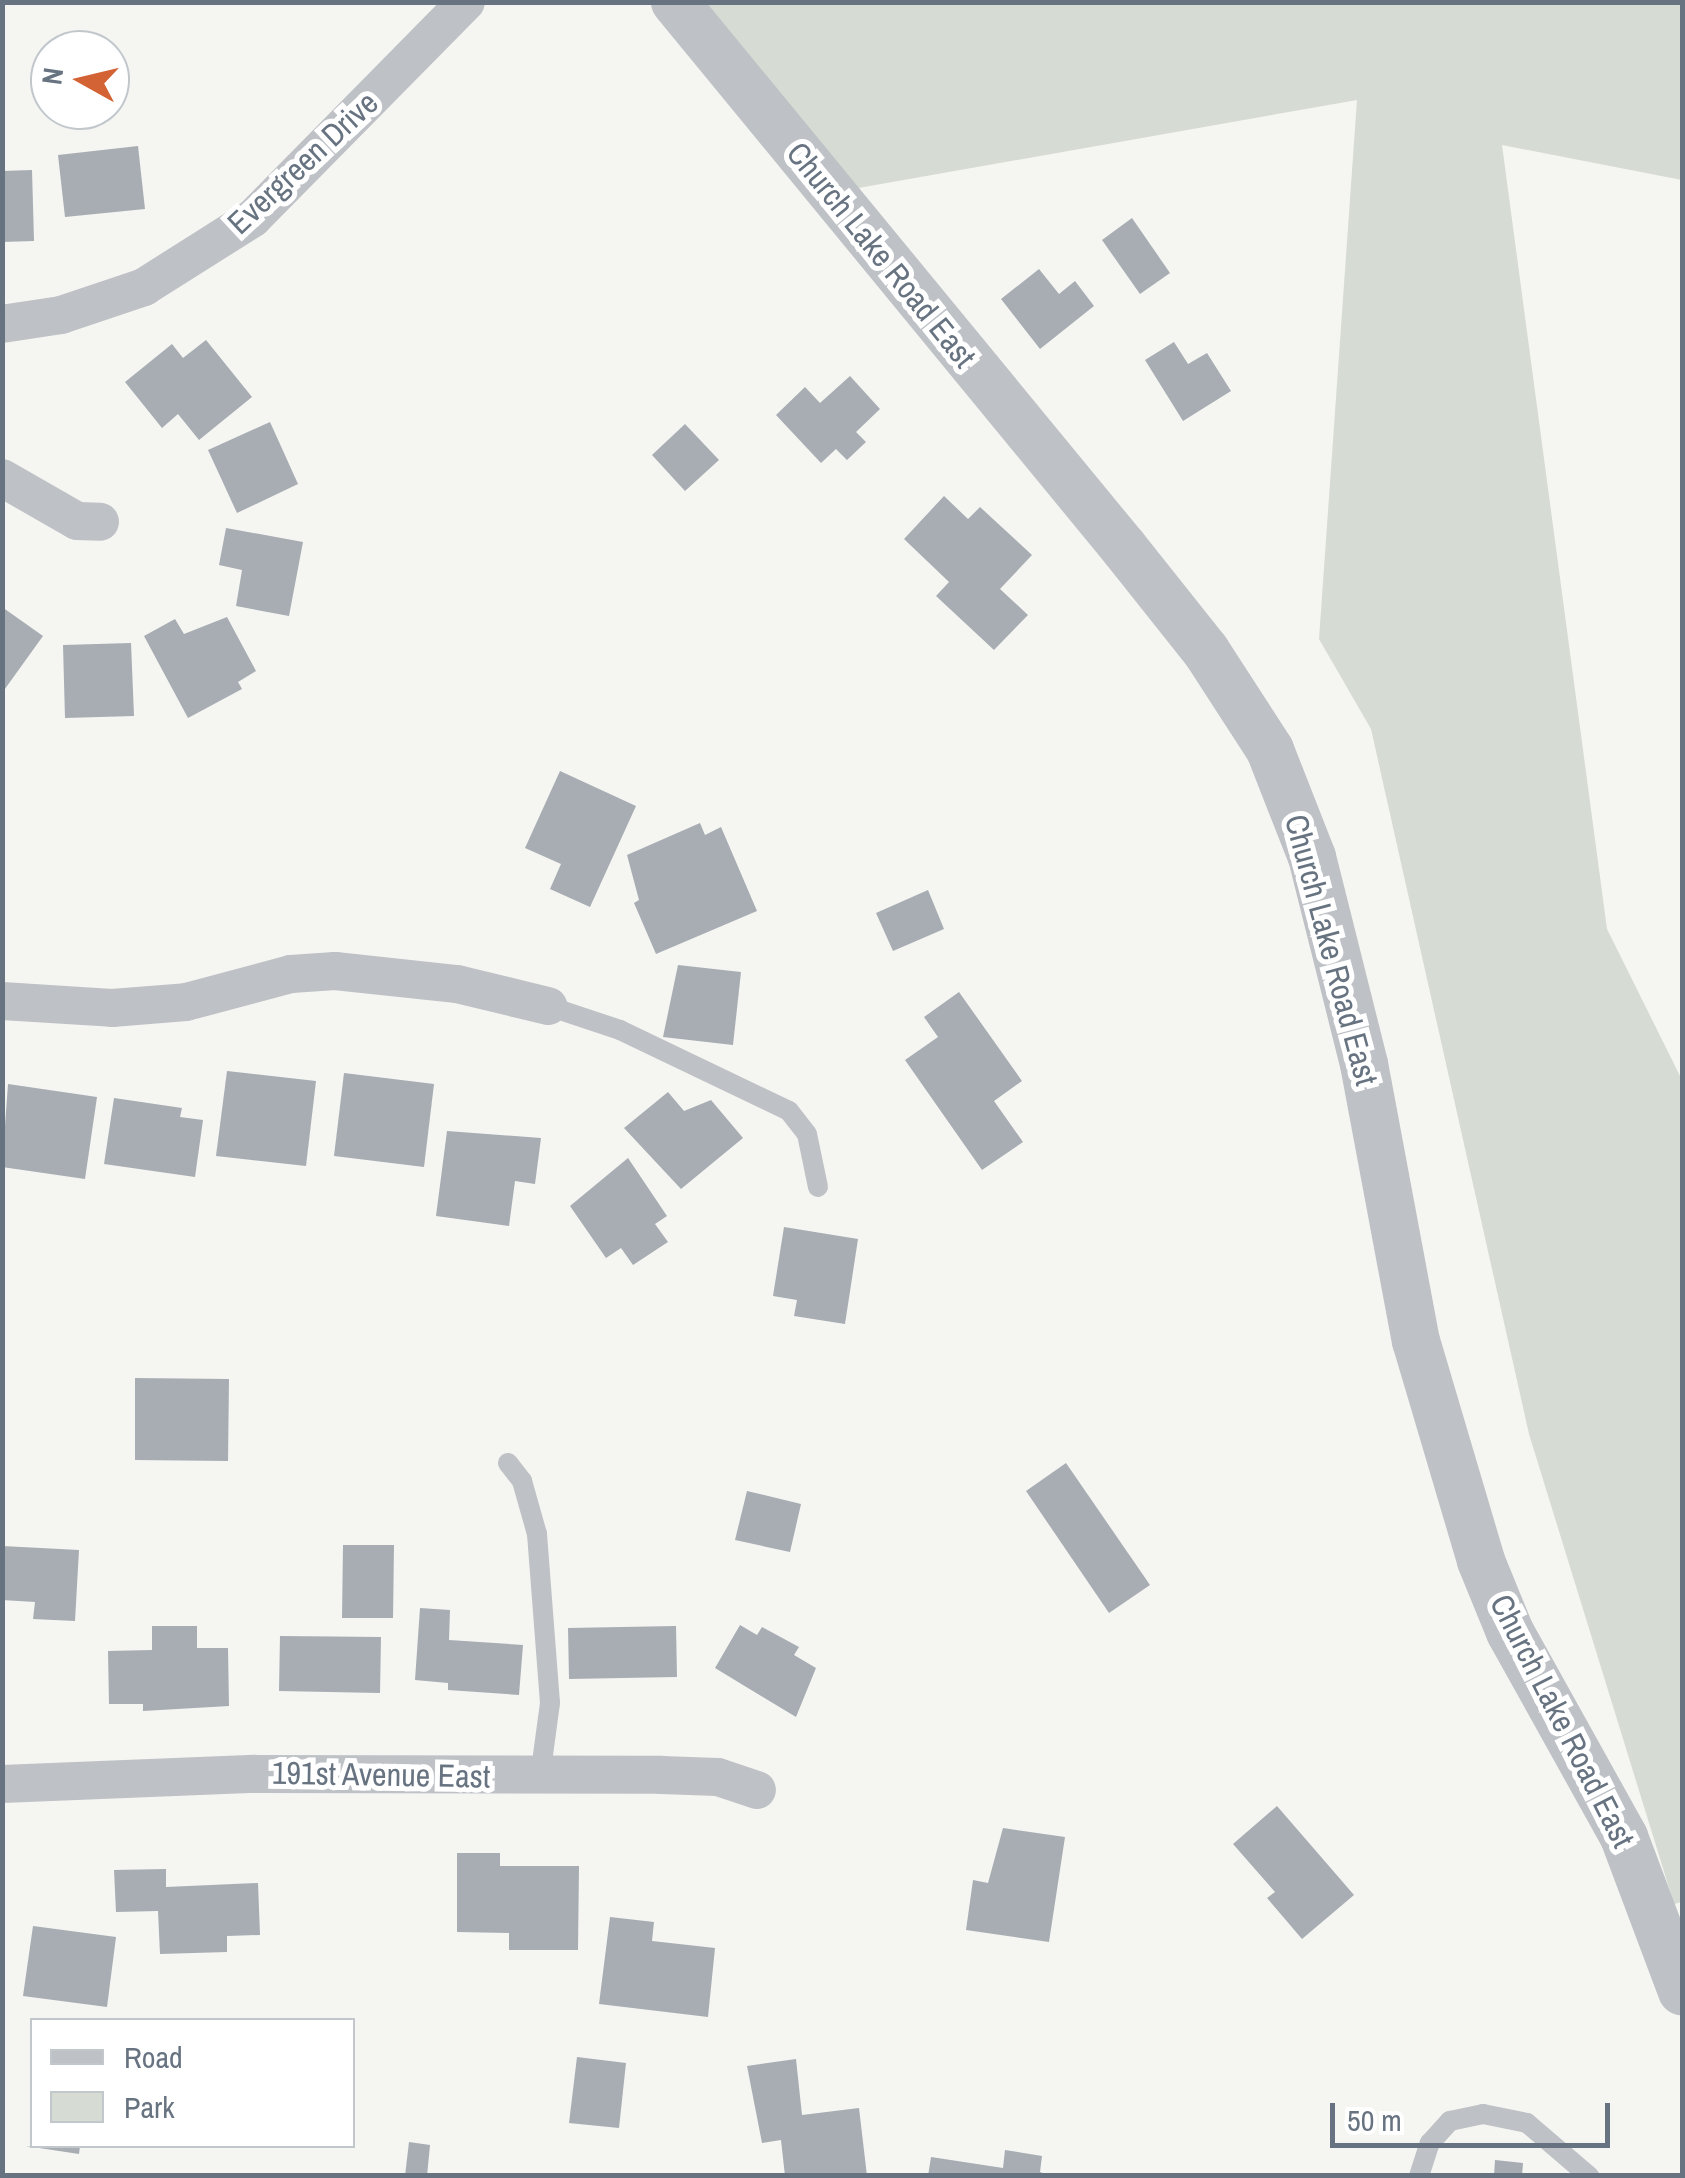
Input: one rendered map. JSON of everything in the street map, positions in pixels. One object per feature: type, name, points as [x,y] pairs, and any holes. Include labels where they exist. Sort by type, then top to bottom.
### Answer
[{"type":"street","name":"Evergreen Drive","points":[[2,324],[61,315],[144,287],[253,218],[466,2]]},
{"type":"street","name":"Church Lake Road East","points":[[675,2],[1171,607],[1270,750],[1312,857],[1364,1064],[1416,1341],[1481,1562],[1510,1632],[1624,1837],[1682,1990]]},
{"type":"street","points":[[2,478],[77,521],[100,522]]},
{"type":"street","points":[[2,1001],[112,1008],[186,1002],[291,974],[335,971],[457,984],[548,1006]]},
{"type":"street","name":"191st Avenue East","points":[[2,1784],[255,1774],[718,1777],[757,1790]]},
{"type":"lane","points":[[548,1006],[620,1030],[789,1112],[807,1134],[818,1187]]},
{"type":"lane","points":[[508,1462],[528,1498],[540,1568],[550,1703],[540,1777]]},
{"type":"lane","points":[[1419,2176],[1430,2143],[1450,2121],[1483,2114],[1527,2123],[1588,2176]]},
{"type":"green space","points":[[675,3],[1682,3],[1682,180],[1502,145],[1607,929],[1682,1080],[1682,1902],[1674,1904],[1529,1434],[1371,729],[1319,639],[1357,100],[830,193]]},
{"type":"building","points":[[138,146],[145,209],[65,217],[58,155]]},
{"type":"building","points":[[32,170],[34,241],[2,242],[2,171]]},
{"type":"building","points":[[1132,218],[1170,273],[1140,294],[1102,240]]},
{"type":"building","points":[[1039,269],[1059,294],[1075,281],[1094,306],[1040,349],[1001,299]]},
{"type":"building","points":[[206,340],[252,397],[199,440],[178,414],[162,428],[125,382],[172,344],[183,358]]},
{"type":"building","points":[[1174,342],[1188,364],[1207,353],[1231,391],[1183,421],[1145,360]]},
{"type":"building","points":[[850,376],[880,409],[856,432],[866,442],[847,460],[836,449],[821,463],[776,415],[805,387],[820,403]]},
{"type":"building","points":[[270,422],[298,484],[237,513],[208,450]]},
{"type":"building","points":[[685,424],[719,460],[685,491],[652,455]]},
{"type":"building","points":[[944,496],[968,519],[980,507],[1032,555],[1000,589],[1028,615],[994,650],[936,596],[949,582],[904,539]]},
{"type":"building","points":[[226,528],[303,542],[289,616],[236,606],[242,570],[219,565]]},
{"type":"building","points":[[2,607],[43,636],[2,693]]},
{"type":"building","points":[[227,617],[256,671],[238,682],[242,689],[188,718],[144,636],[175,619],[184,634]]},
{"type":"building","points":[[131,643],[134,716],[65,718],[63,645]]},
{"type":"building","points":[[560,771],[636,806],[590,907],[550,889],[561,864],[525,848]]},
{"type":"building","points":[[700,823],[705,835],[721,827],[757,911],[656,954],[634,903],[639,900],[627,855]]},
{"type":"building","points":[[928,890],[944,929],[893,951],[876,913]]},
{"type":"building","points":[[678,965],[741,972],[733,1045],[663,1037]]},
{"type":"building","points":[[959,992],[1022,1081],[994,1101],[1023,1142],[982,1170],[905,1060],[938,1037],[924,1017]]},
{"type":"building","points":[[227,1071],[316,1081],[306,1166],[216,1156]]},
{"type":"building","points":[[344,1073],[434,1084],[424,1167],[334,1156]]},
{"type":"building","points":[[8,1084],[97,1097],[85,1179],[2,1167]]},
{"type":"building","points":[[668,1092],[684,1111],[711,1100],[743,1138],[681,1189],[624,1128]]},
{"type":"building","points":[[114,1098],[182,1108],[180,1117],[203,1120],[195,1177],[104,1164]]},
{"type":"building","points":[[447,1131],[541,1138],[535,1184],[515,1181],[509,1226],[436,1216]]},
{"type":"building","points":[[628,1158],[667,1216],[655,1224],[668,1242],[633,1265],[621,1248],[606,1258],[570,1206]]},
{"type":"building","points":[[784,1227],[858,1239],[845,1324],[794,1316],[797,1300],[773,1296]]},
{"type":"building","points":[[135,1378],[229,1379],[228,1461],[135,1460]]},
{"type":"building","points":[[1066,1463],[1150,1585],[1109,1613],[1026,1491]]},
{"type":"building","points":[[747,1491],[801,1504],[790,1552],[735,1540]]},
{"type":"building","points":[[343,1545],[394,1545],[393,1618],[342,1618]]},
{"type":"building","points":[[2,1546],[79,1550],[75,1621],[33,1619],[35,1602],[2,1600]]},
{"type":"building","points":[[420,1608],[450,1610],[449,1640],[523,1645],[519,1695],[448,1690],[448,1683],[415,1680]]},
{"type":"building","points":[[740,1625],[757,1635],[762,1627],[799,1647],[794,1655],[816,1668],[796,1717],[715,1668]]},
{"type":"building","points":[[152,1626],[197,1626],[197,1648],[228,1648],[229,1706],[143,1711],[143,1704],[109,1704],[108,1651],[152,1650]]},
{"type":"building","points":[[676,1626],[677,1677],[569,1679],[568,1628]]},
{"type":"building","points":[[280,1636],[381,1637],[380,1693],[279,1691]]},
{"type":"building","points":[[1277,1806],[1354,1895],[1302,1939],[1267,1898],[1275,1892],[1233,1844]]},
{"type":"building","points":[[1003,1828],[1065,1837],[1049,1942],[966,1930],[973,1880],[988,1883]]},
{"type":"building","points":[[457,1853],[500,1853],[500,1866],[579,1866],[578,1950],[509,1950],[509,1933],[457,1932]]},
{"type":"building","points":[[166,1869],[166,1887],[258,1883],[260,1935],[227,1936],[227,1952],[160,1954],[158,1911],[116,1912],[114,1870]]},
{"type":"building","points":[[610,1917],[654,1922],[652,1941],[715,1948],[708,2017],[599,2004]]},
{"type":"building","points":[[33,1926],[116,1937],[107,2007],[23,1996]]},
{"type":"building","points":[[577,2057],[626,2063],[619,2128],[569,2123]]},
{"type":"building","points":[[796,2059],[802,2115],[859,2108],[867,2176],[785,2176],[781,2140],[762,2143],[747,2066]]},
{"type":"building","points":[[409,2142],[430,2145],[427,2176],[405,2176]]},
{"type":"building","points":[[39,2148],[80,2148],[79,2154]]},
{"type":"building","points":[[1005,2150],[1042,2156],[1040,2172],[1050,2176],[928,2176],[931,2157],[1003,2168]]},
{"type":"building","points":[[1495,2160],[1523,2163],[1522,2176],[1494,2176]]}]
